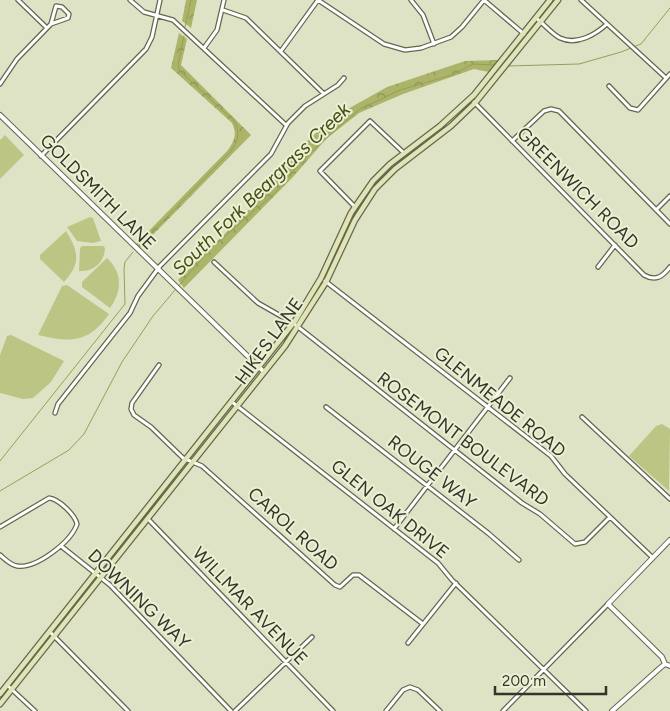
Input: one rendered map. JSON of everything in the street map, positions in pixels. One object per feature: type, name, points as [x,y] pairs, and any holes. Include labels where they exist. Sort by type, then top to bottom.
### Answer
[{"type":"main road","name":"HIKES LANE","points":[[0,694],[293,323],[321,278],[355,207],[382,172],[440,126],[471,97],[550,0]]},
{"type":"main road","name":"HIKES LANE","points":[[0,704],[102,578],[298,328],[326,282],[355,220],[375,189],[395,169],[451,126],[475,103],[558,0]]},
{"type":"street","points":[[18,0],[47,28]]},
{"type":"street","points":[[130,0],[141,10],[173,20],[286,125]]},
{"type":"street","points":[[42,156],[146,49],[150,42],[160,0]]},
{"type":"street","points":[[204,48],[217,30],[224,0]]},
{"type":"street","points":[[281,51],[318,0],[389,47],[413,50],[434,44],[458,32],[484,0],[528,37]]},
{"type":"street","points":[[411,0],[423,15],[434,44]]},
{"type":"street","points":[[581,0],[666,78]]},
{"type":"street","points":[[0,84],[17,59],[51,24],[69,16],[62,7],[56,6],[51,24]]},
{"type":"street","points":[[223,10],[246,18],[323,93]]},
{"type":"street","points":[[536,18],[559,37],[569,40],[593,36],[607,24]]},
{"type":"street","points":[[609,86],[630,108],[638,110],[670,74]]},
{"type":"street","points":[[55,414],[58,404],[134,308],[138,296],[157,270],[271,154],[286,125],[305,106],[338,85],[344,78]]},
{"type":"street","name":"GREENWICH ROAD","points":[[471,97],[647,277],[659,277],[670,267]]},
{"type":"street","points":[[512,141],[544,111],[556,110],[670,224]]},
{"type":"street","name":"GOLDSMITH LANE","points":[[0,115],[177,290],[264,372]]},
{"type":"street","points":[[355,207],[320,171],[370,121],[404,153]]},
{"type":"street","points":[[656,210],[670,196]]},
{"type":"street","points":[[598,267],[615,245]]},
{"type":"street","name":"ROSEMONT BOULEVARD","points":[[214,262],[258,303],[293,323],[522,503],[540,514],[573,544],[585,542],[610,517]]},
{"type":"street","name":"GLENMEADE ROAD","points":[[321,278],[555,460],[565,474],[652,557]]},
{"type":"street","points":[[158,365],[134,399],[131,409],[134,414],[193,462]]},
{"type":"street","points":[[394,528],[510,378]]},
{"type":"street","name":"GLEN OAK DRIVE","points":[[232,402],[438,563],[456,584],[586,711]]},
{"type":"street","name":"ROUGE WAY","points":[[326,407],[427,485],[519,560]]},
{"type":"street","points":[[582,417],[670,499]]},
{"type":"street","name":"CAROL ROAD","points":[[193,462],[202,466],[335,585],[340,587],[353,575],[359,575],[423,624]]},
{"type":"street","points":[[0,527],[46,499],[53,498],[77,523],[75,529],[61,546],[29,565],[16,566],[0,555]]},
{"type":"street","name":"WILLMAR AVENUE","points":[[148,519],[333,711]]},
{"type":"street","points":[[503,711],[670,540]]},
{"type":"street","name":"DOWNING WAY","points":[[61,546],[102,578],[231,711]]},
{"type":"street","points":[[408,643],[456,584]]},
{"type":"street","points":[[608,604],[668,665],[612,711]]},
{"type":"street","points":[[50,632],[128,711]]},
{"type":"street","points":[[235,711],[312,637]]},
{"type":"street","points":[[8,685],[35,711]]},
{"type":"street","points":[[386,711],[403,690],[410,687],[418,690],[440,711]]},
{"type":"green space","points":[[186,0],[197,0],[191,28],[182,21]]},
{"type":"green space","points":[[179,33],[187,39],[181,65],[251,135],[140,248],[136,244],[228,150],[234,137],[232,123],[171,68]]},
{"type":"green space","points":[[499,60],[489,72],[474,69],[403,94],[359,113],[326,139],[293,177],[184,288],[178,280],[245,214],[310,138],[339,114],[387,87],[465,61]]},
{"type":"green space","points":[[5,135],[24,155],[0,179],[0,140]]},
{"type":"green space","points":[[90,217],[93,218],[101,241],[93,243],[77,241],[67,227]]},
{"type":"green space","points":[[66,231],[76,251],[76,263],[64,282],[40,259],[40,255]]},
{"type":"green space","points":[[82,246],[104,246],[105,249],[97,266],[89,270],[79,271],[80,248]]},
{"type":"green space","points":[[107,258],[116,270],[119,282],[117,295],[110,308],[82,287],[82,282]]},
{"type":"green space","points":[[67,285],[109,314],[94,331],[78,338],[69,340],[38,335],[62,286]]},
{"type":"green space","points":[[11,335],[64,361],[51,382],[33,398],[23,399],[0,393],[0,355],[7,336]]},
{"type":"green space","points":[[662,424],[670,429],[669,491],[629,456],[656,426]]},
{"type":"waterway","points":[[185,27],[191,0]]},
{"type":"waterway","name":"South Fork Beargrass Creek","points":[[508,66],[579,64],[621,52],[641,44],[670,8]]},
{"type":"waterway","points":[[138,247],[231,151],[238,137],[235,122],[180,71],[178,65],[184,36]]},
{"type":"waterway","name":"South Fork Beargrass Creek","points":[[0,491],[69,450],[84,434],[122,362],[153,316],[210,249],[274,194],[300,163],[332,133],[360,109],[400,90],[452,75],[473,64],[494,65]]},
{"type":"waterway","points":[[0,461],[125,304],[125,262],[133,252]]}]
